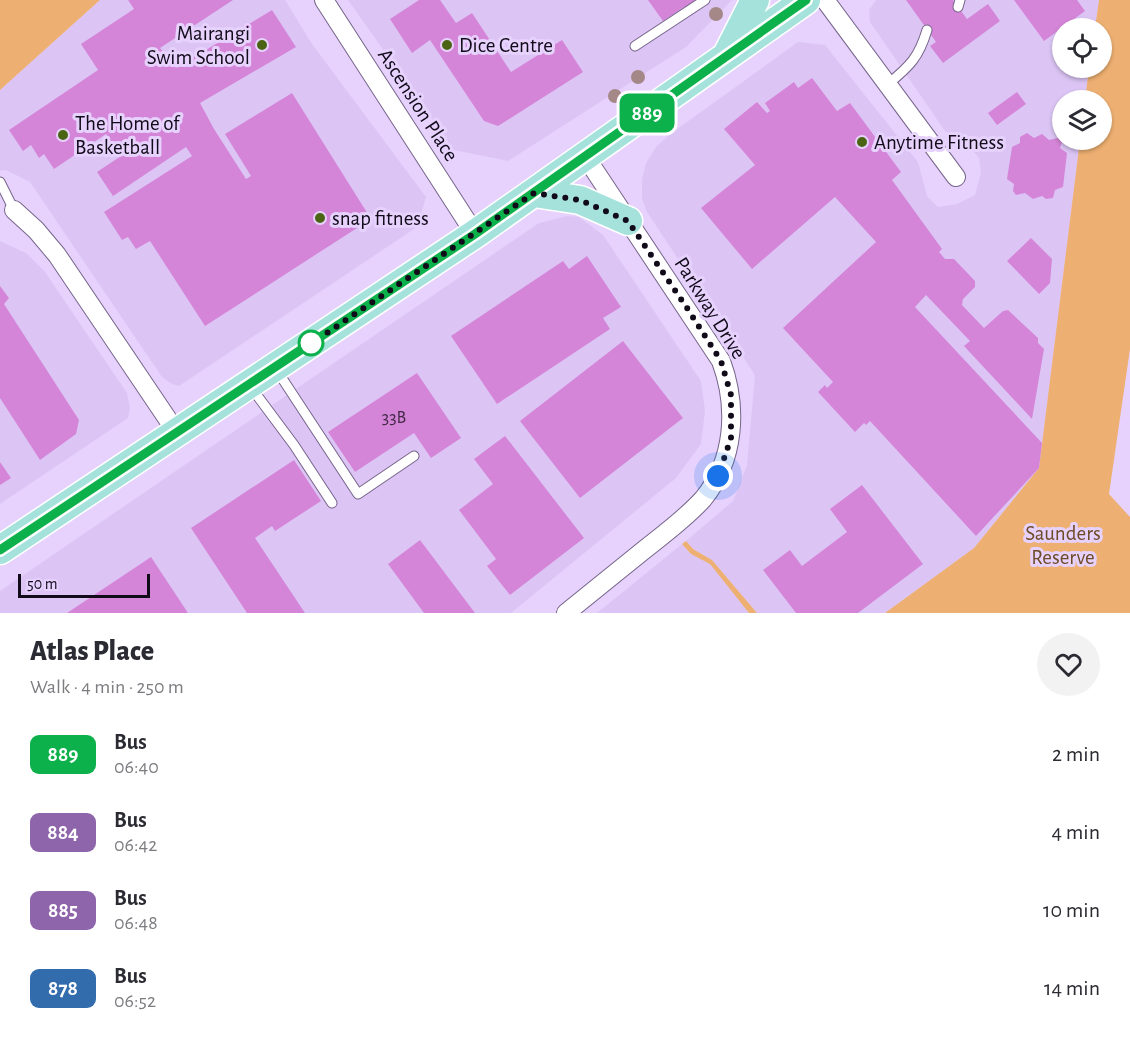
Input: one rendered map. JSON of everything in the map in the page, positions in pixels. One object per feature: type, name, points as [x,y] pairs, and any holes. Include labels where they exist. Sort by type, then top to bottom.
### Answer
[{"type":"main road","points":[[727,55],[755,0]]},
{"type":"main road","points":[[0,550],[475,234],[806,0]]},
{"type":"main road","points":[[534,193],[580,200],[628,221]]},
{"type":"street","name":"Ascension Place","points":[[324,0],[475,234]]},
{"type":"street","points":[[825,0],[956,177]]},
{"type":"street","name":"Parkway Drive","points":[[566,613],[702,500],[718,476],[731,438],[731,395],[721,361],[585,156]]},
{"type":"street","points":[[14,210],[36,230],[57,255],[177,433]]},
{"type":"lane","points":[[635,46],[705,0]]},
{"type":"lane","points":[[888,84],[912,64],[922,46],[927,30]]},
{"type":"lane","points":[[0,182],[14,210]]},
{"type":"lane","points":[[274,367],[358,494],[414,456]]},
{"type":"lane","points":[[249,384],[294,445],[332,503]]},
{"type":"shaded area","points":[[100,0],[285,0],[312,44],[426,197],[417,227],[179,386],[162,377],[30,182],[6,170],[0,171],[0,90]]},
{"type":"shaded area","points":[[348,0],[732,0],[686,47],[508,161],[454,150]]},
{"type":"shaded area","points":[[876,0],[1099,0],[1096,18],[1052,18],[1052,78],[1088,78],[1086,90],[1052,90],[1052,150],[1079,150],[1039,468],[974,548],[885,613],[757,613],[712,560],[693,549],[686,541],[733,501],[747,465],[755,375],[647,212],[642,199],[642,179],[646,163],[656,147],[669,135],[798,42],[825,45],[918,162],[927,196],[938,207],[957,204],[975,195],[981,173],[979,158],[966,143],[945,131],[870,22],[869,10]]},
{"type":"shaded area","points":[[567,216],[579,217],[603,235],[701,381],[705,411],[701,444],[676,478],[511,613],[0,613],[0,591],[539,223]]},
{"type":"shaded area","points":[[0,241],[26,253],[45,272],[127,393],[130,408],[128,418],[0,504]]},
{"type":"shaded area","points":[[682,544],[691,554],[710,563],[749,613],[597,613]]},
{"type":"green space","points":[[0,0],[100,0],[0,90]]},
{"type":"green space","name":"Saunders Reserve","points":[[1099,0],[1130,0],[1130,349],[1109,494],[1130,517],[1130,613],[885,613],[974,548],[1039,468],[1079,150],[1112,150],[1112,90],[1086,90],[1088,78],[1112,78],[1112,18],[1096,18]]},
{"type":"green space","points":[[686,541],[693,549],[712,560],[757,613],[749,613],[710,564],[691,554],[682,544]]},
{"type":"building","points":[[128,0],[233,0],[160,48],[176,68],[272,10],[296,47],[200,103],[246,179],[251,176],[225,134],[292,93],[371,219],[205,326],[150,241],[136,249],[128,237],[122,240],[104,212],[192,156],[186,147],[113,196],[97,172],[121,156],[106,134],[54,169],[44,154],[39,158],[31,145],[23,151],[9,130],[98,70],[81,44],[134,9]]},
{"type":"building","points":[[419,0],[440,0],[456,23],[472,13],[511,72],[562,40],[583,72],[498,126],[484,121],[430,40],[412,53],[390,19]]},
{"type":"building","points":[[648,0],[699,0],[703,7],[690,16],[684,7],[663,21]]},
{"type":"building","points":[[906,0],[953,0],[967,19],[988,4],[1000,21],[943,63],[930,46],[936,42]]},
{"type":"building","points":[[1014,0],[1077,0],[1085,11],[1075,18],[1052,18],[1052,35],[1044,41]]},
{"type":"building","points":[[812,78],[837,111],[850,103],[901,172],[892,180],[942,249],[939,252],[945,259],[954,259],[975,281],[975,287],[963,299],[962,305],[984,328],[1003,311],[1008,310],[1038,338],[1038,343],[1044,349],[1032,419],[964,346],[970,341],[926,295],[915,307],[1042,443],[1039,468],[976,536],[870,421],[866,425],[864,423],[855,432],[818,392],[825,385],[827,388],[833,382],[783,328],[876,242],[835,197],[752,269],[701,208],[755,165],[724,129],[757,102],[767,113],[770,111],[765,103],[794,82],[798,88]]},
{"type":"building","points":[[1017,92],[1026,104],[997,125],[988,113]]},
{"type":"building","points":[[1027,133],[1034,138],[1042,134],[1049,140],[1052,139],[1052,150],[1063,150],[1067,153],[1063,187],[1055,190],[1053,198],[1046,199],[1042,196],[1033,199],[1025,193],[1016,195],[1013,191],[1014,184],[1007,179],[1012,147],[1020,143],[1020,137]]},
{"type":"building","points":[[1031,238],[1052,259],[1050,283],[1039,294],[1007,261]]},
{"type":"building","points":[[587,256],[621,307],[603,318],[610,329],[497,404],[451,336],[563,261],[569,269]]},
{"type":"building","points":[[0,286],[9,298],[4,304],[79,420],[76,434],[40,460],[0,398]]},
{"type":"building","points":[[623,341],[683,418],[580,498],[520,421]]},
{"type":"building","points":[[417,373],[461,438],[431,458],[414,433],[355,472],[328,432]]},
{"type":"building","points":[[505,436],[584,538],[510,595],[487,566],[496,559],[459,510],[493,484],[474,459]]},
{"type":"building","points":[[294,460],[321,501],[275,531],[272,526],[255,538],[305,613],[247,613],[191,528]]},
{"type":"building","points":[[0,462],[11,478],[0,485]]},
{"type":"building","points":[[862,485],[923,564],[858,613],[796,613],[763,570],[790,550],[802,566],[847,532],[830,509]]},
{"type":"building","points":[[420,540],[475,613],[424,613],[388,564]]},
{"type":"building","points":[[151,557],[188,613],[67,613]]},
{"type":"bus line","name":"889","points":[[0,550],[475,234],[806,0]]},
{"type":"place","name":"Mairangi Swim School","points":[[262,45]]},
{"type":"place","name":"Dice Centre","points":[[447,45]]},
{"type":"place","name":"The Home of Basketball","points":[[63,135]]},
{"type":"place","name":"Anytime Fitness","points":[[862,142]]},
{"type":"place","name":"snap fitness","points":[[320,218]]},
{"type":"route","points":[[311,343],[306,347],[534,193],[580,200],[628,221],[721,361],[731,395],[732,415],[731,438],[718,476]]}]
